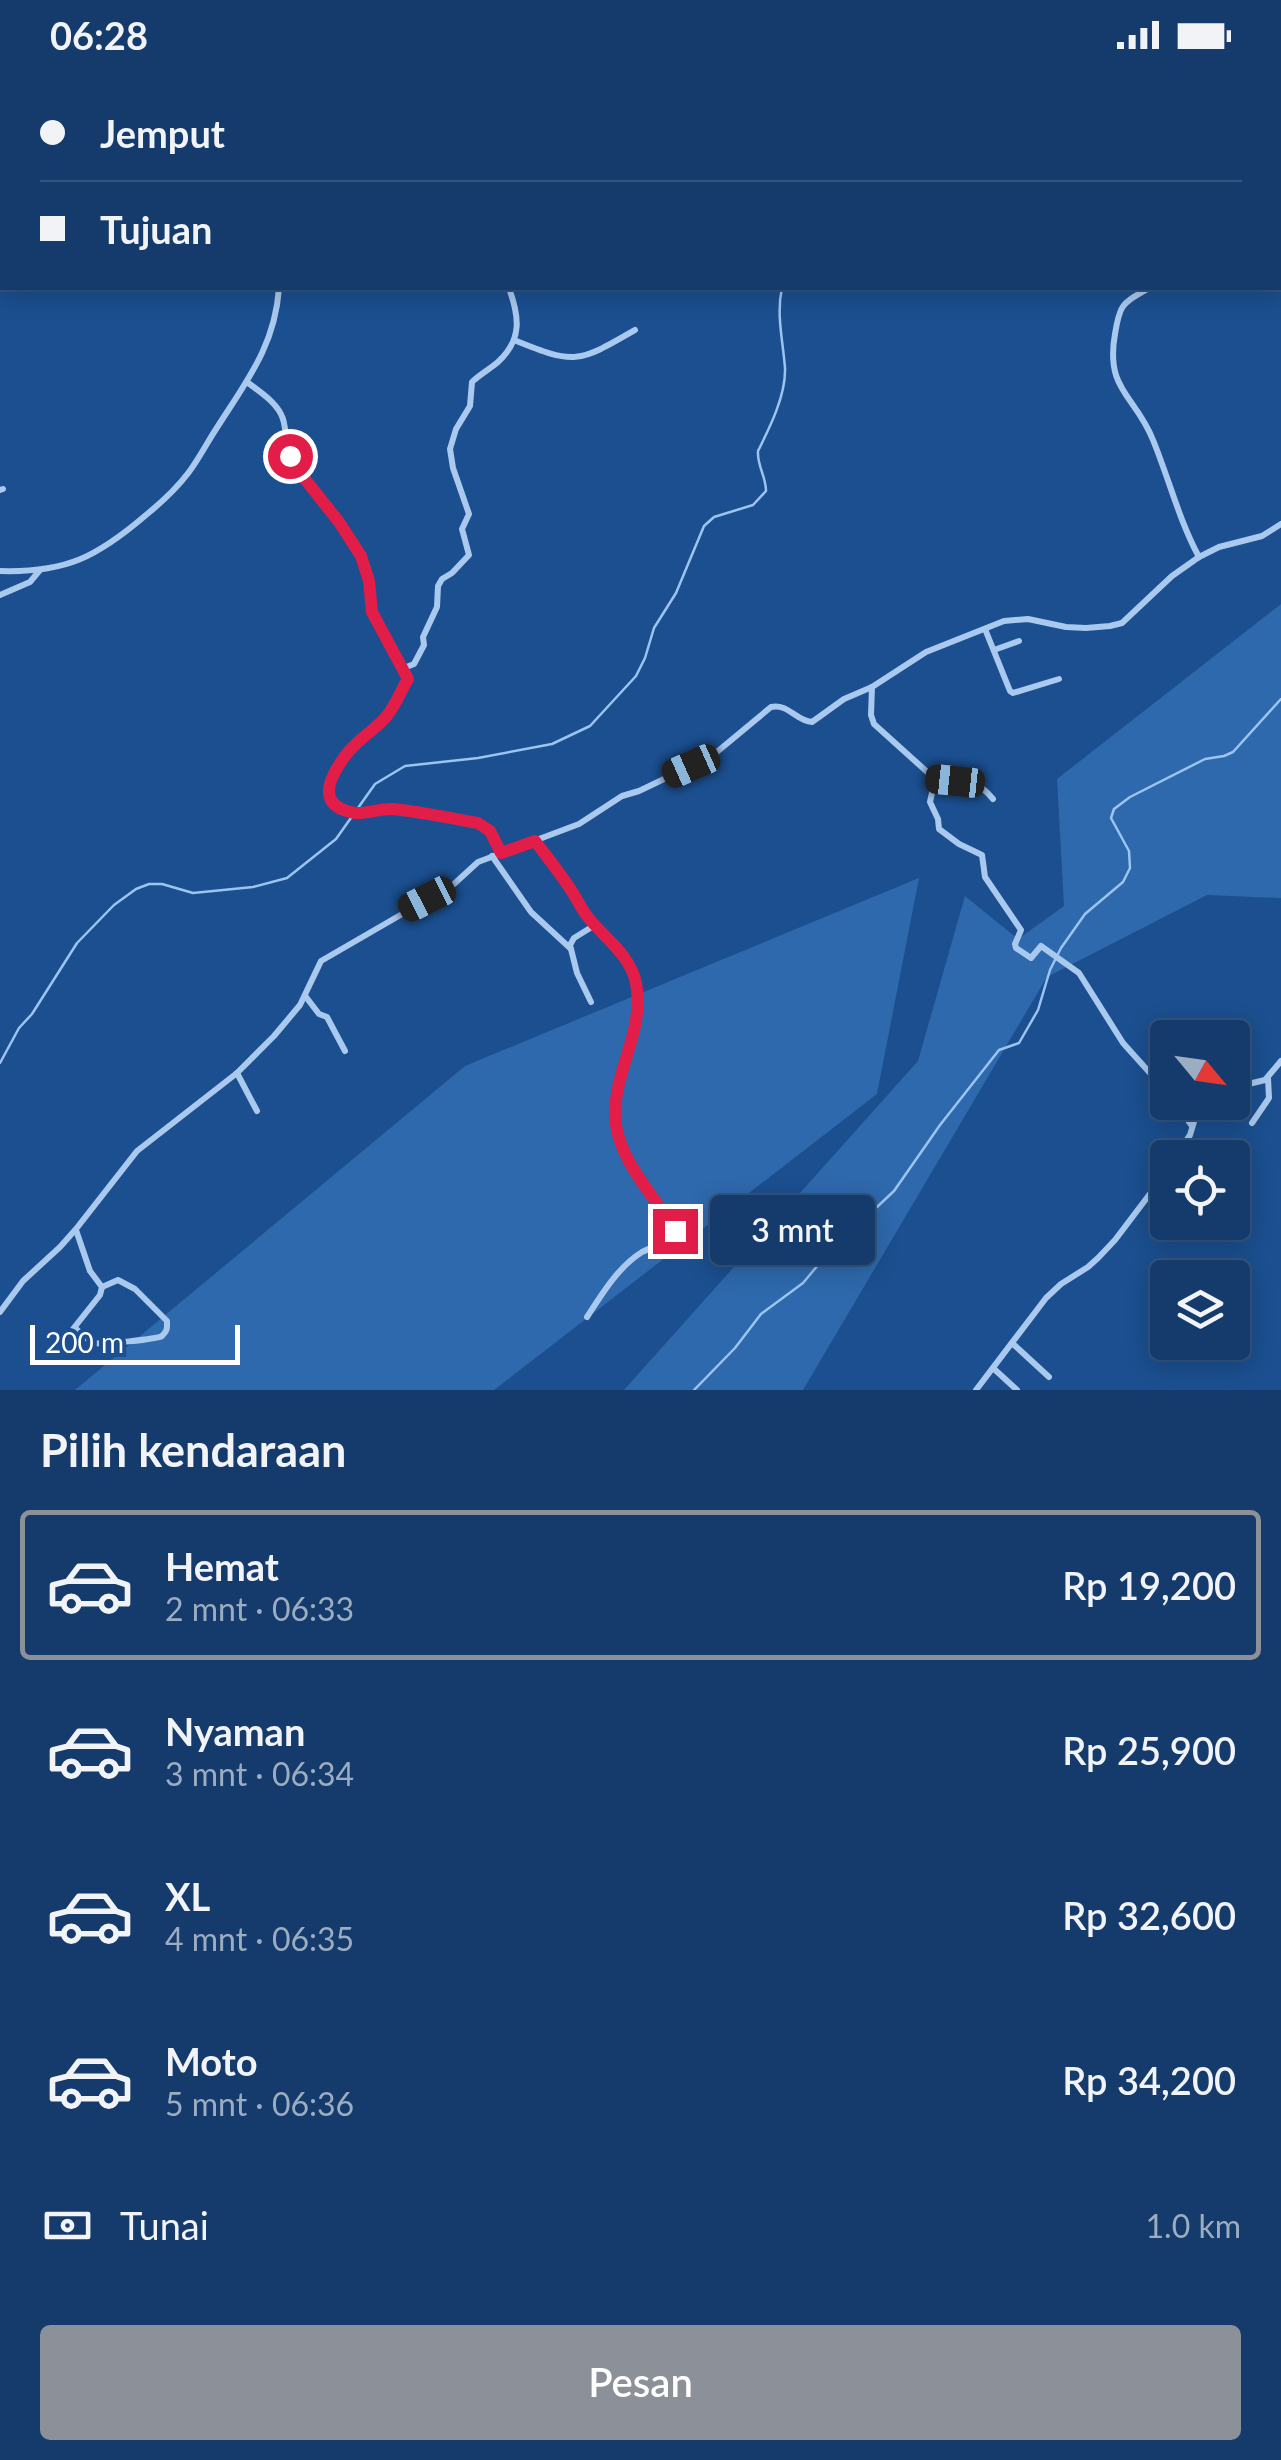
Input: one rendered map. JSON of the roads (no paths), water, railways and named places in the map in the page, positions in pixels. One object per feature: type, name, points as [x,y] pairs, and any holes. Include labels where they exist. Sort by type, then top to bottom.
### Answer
[{"type":"street","points":[[0,571],[40,570],[74,562],[113,542],[156,507],[190,471],[258,365],[272,332],[280,290]]},
{"type":"street","points":[[404,668],[414,664],[424,645],[442,579],[469,555],[462,529],[469,514],[452,468],[450,450],[452,438],[470,406],[472,382],[500,360],[514,340],[518,319],[510,290]]},
{"type":"street","points":[[1134,292],[1120,309],[1113,370],[1148,428],[1182,523],[1199,557]]},
{"type":"street","points":[[514,340],[547,354],[576,358],[598,352],[635,330]]},
{"type":"street","points":[[247,382],[278,410],[292,461],[356,547],[368,575],[372,612],[408,679],[392,710],[354,744],[329,782],[332,800],[336,806],[355,812],[385,808],[478,823],[490,831],[501,853]]},
{"type":"street","points":[[0,1312],[23,1281],[60,1247],[146,1142],[238,1073],[274,1036],[306,997],[321,961],[448,888],[473,865],[580,824],[622,796],[712,756],[771,707],[783,707],[805,722],[812,722],[926,652],[1014,619],[1074,628],[1118,624],[1199,557],[1219,547],[1262,536],[1281,524]]},
{"type":"street","points":[[0,594],[30,582],[40,570]]},
{"type":"street","points":[[985,629],[1013,693],[1059,678]]},
{"type":"street","points":[[994,650],[1019,640]]},
{"type":"street","points":[[872,687],[874,724],[935,779],[980,784],[994,800]]},
{"type":"street","points":[[935,779],[930,802],[939,829],[982,855],[984,877],[1021,930],[1016,948],[1031,958],[1041,946],[1079,973],[1123,1043],[1150,1073]]},
{"type":"street","points":[[535,841],[595,925],[629,964],[637,994],[637,1020],[615,1104],[619,1137],[630,1164],[676,1235],[670,1243],[632,1260],[615,1276],[587,1317]]},
{"type":"street","points":[[492,856],[531,912],[570,948],[591,1002]]},
{"type":"street","points":[[570,948],[574,938],[595,925]]},
{"type":"street","points":[[306,997],[319,1014],[327,1017],[344,1050]]},
{"type":"street","points":[[1250,1083],[1268,1078],[1281,1061]]},
{"type":"street","points":[[238,1073],[257,1111]]},
{"type":"street","points":[[1252,1123],[1269,1098],[1268,1078]]},
{"type":"street","points":[[1188,1120],[1193,1126]]},
{"type":"street","points":[[1186,1140],[1195,1120]]},
{"type":"street","points":[[976,1390],[1046,1298],[1088,1267],[1115,1240],[1150,1194]]},
{"type":"street","points":[[76,1228],[90,1272],[102,1288]]},
{"type":"street","points":[[54,1353],[102,1288],[118,1280],[135,1289],[167,1321],[166,1330],[154,1340],[102,1345],[93,1343],[75,1328]]},
{"type":"street","points":[[1012,1343],[1048,1377]]},
{"type":"street","points":[[993,1368],[1016,1390]]},
{"type":"waterway","points":[[0,1063],[77,943],[114,905],[136,889],[162,884],[193,893],[253,887],[287,878],[336,839],[375,784],[405,766],[552,744],[590,726],[636,676],[654,628],[676,593],[704,526],[714,517],[753,505],[766,491],[758,451],[776,411],[785,378],[782,290]]},
{"type":"waterway","points":[[694,1390],[761,1314],[803,1283],[854,1222],[894,1191],[999,1050],[1019,1043],[1038,1010],[1061,948],[1085,914],[1123,882],[1130,868],[1129,851],[1111,818],[1114,809],[1205,759],[1233,752],[1281,699]]}]
